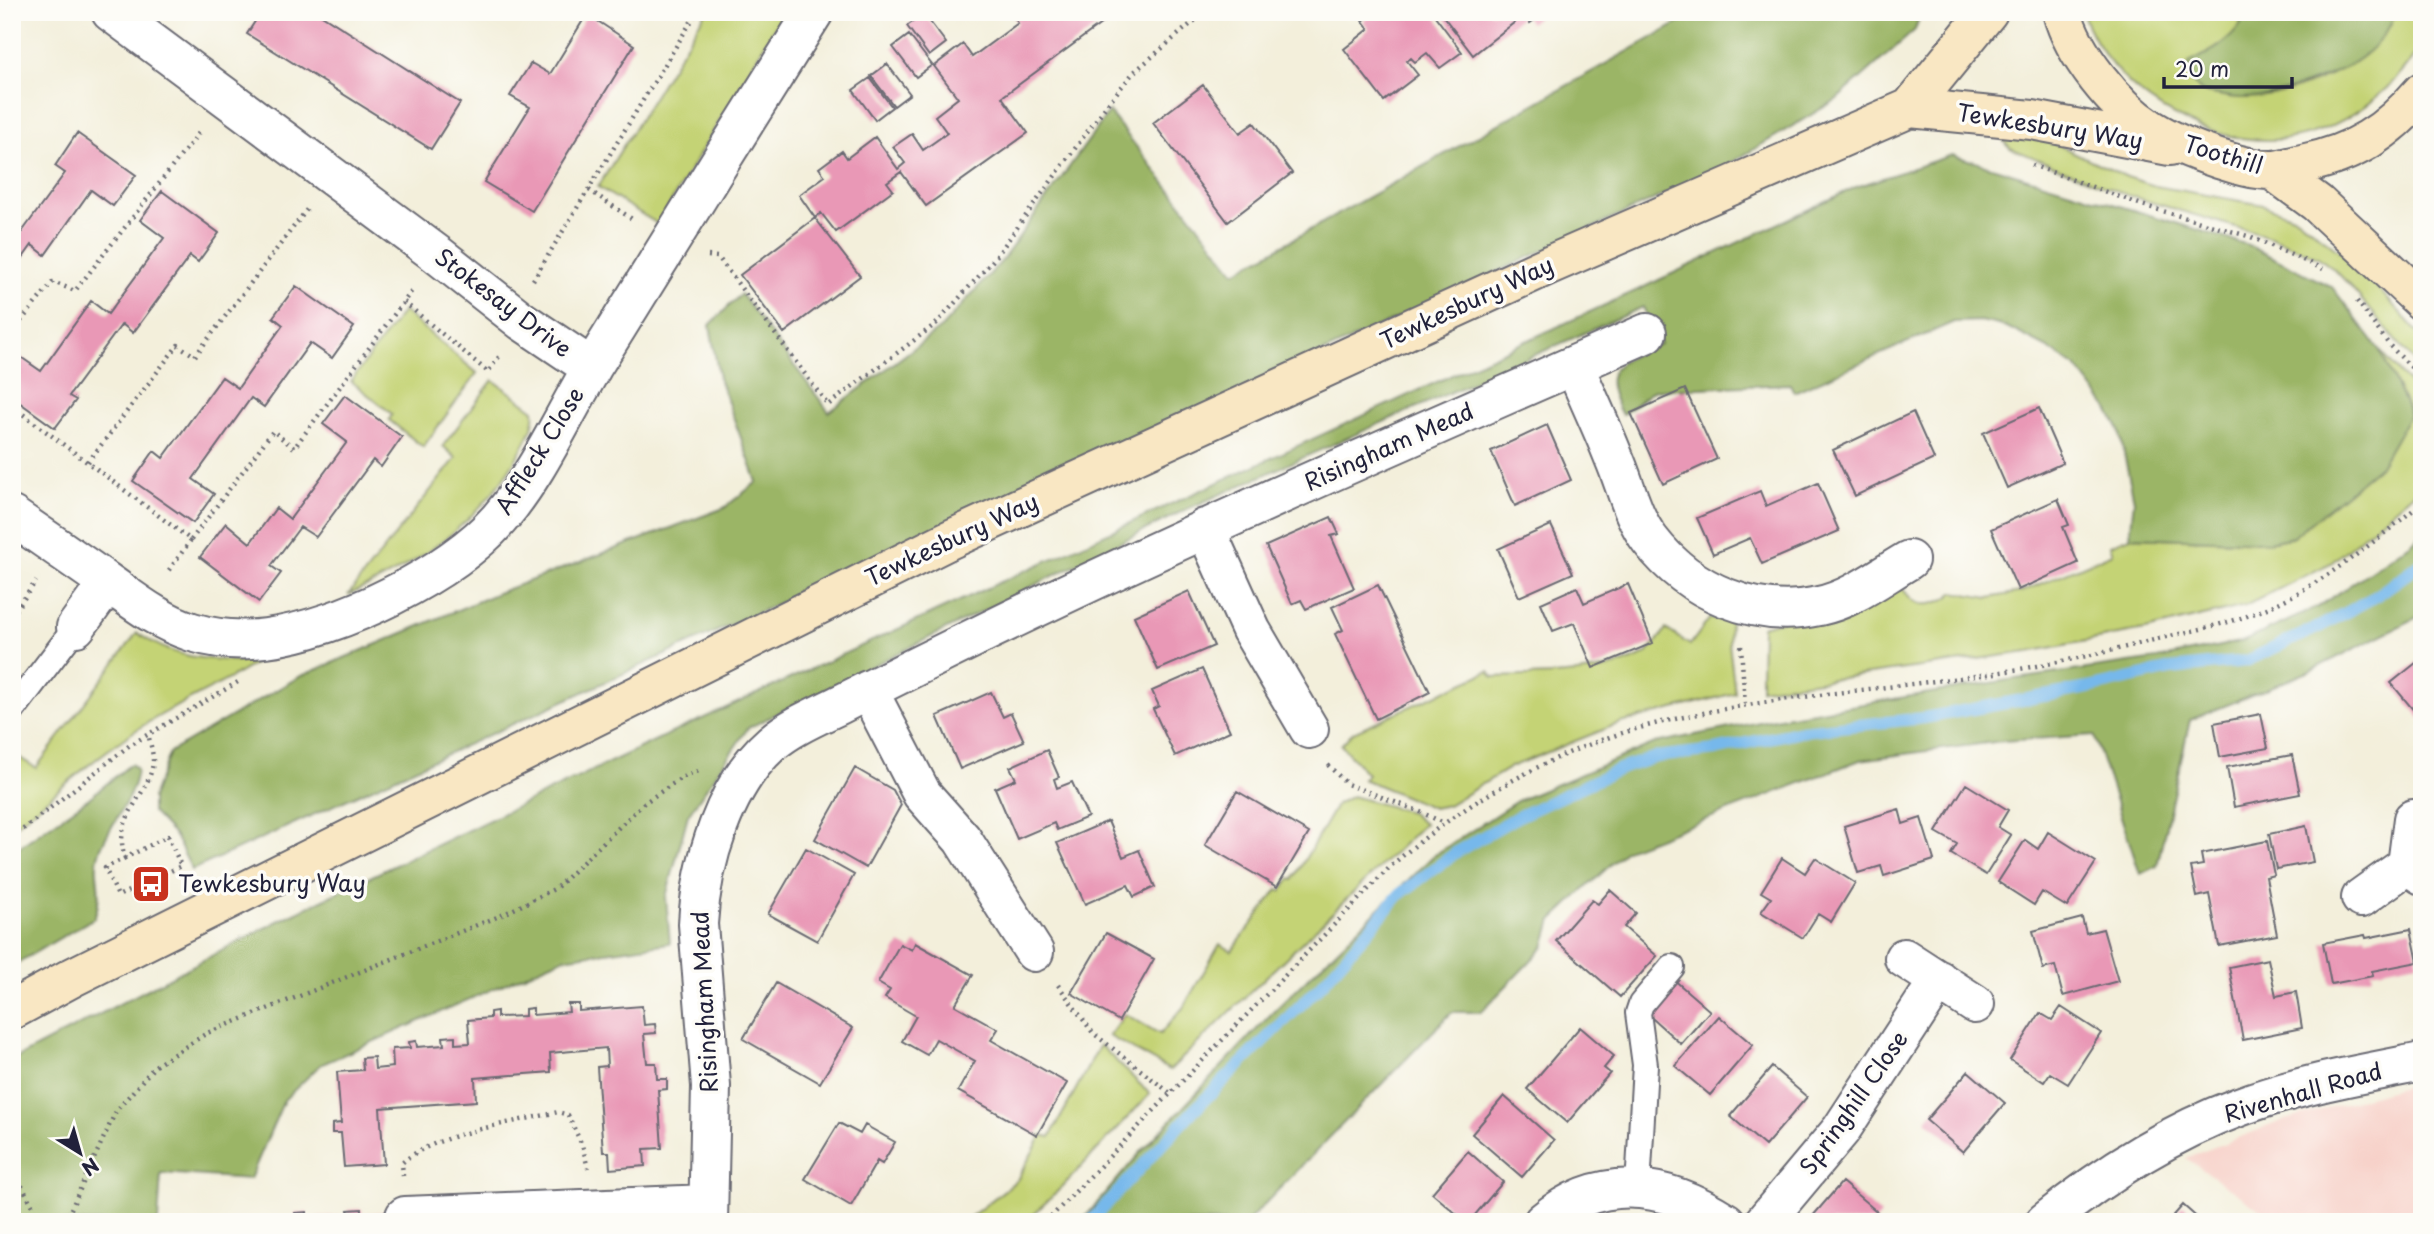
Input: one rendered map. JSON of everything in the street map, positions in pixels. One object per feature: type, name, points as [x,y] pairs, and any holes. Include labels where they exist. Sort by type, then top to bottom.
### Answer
[{"type":"main road","name":"Tewkesbury Way","points":[[12,1010],[949,540],[1549,265],[1910,108],[1988,12]]},
{"type":"main road","name":"Toothill","points":[[2062,12],[2065,26],[2085,60],[2122,105],[2150,128],[2190,149],[2253,169],[2272,170],[2327,159],[2358,146],[2384,131],[2422,92]]},
{"type":"main road","name":"Tewkesbury Way","points":[[1910,108],[2032,120],[2190,149]]},
{"type":"main road","points":[[2272,170],[2326,211],[2422,302]]},
{"type":"street","name":"Stokesay Drive","points":[[111,12],[438,255],[522,321],[592,369],[814,12]]},
{"type":"street","name":"Risingham Mead","points":[[708,1213],[710,1052],[702,984],[699,903],[710,849],[720,823],[758,757],[783,736],[868,690],[1205,528],[1647,333]]},
{"type":"street","points":[[1574,365],[1633,510],[1651,541],[1692,579],[1732,600],[1766,610],[1821,606],[1846,596],[1909,560]]},
{"type":"street","name":"Affleck Close","points":[[12,516],[160,619],[193,632],[234,639],[264,639],[289,635],[399,593],[439,570],[470,546],[499,519],[528,479],[592,369]]},
{"type":"street","points":[[1205,528],[1251,630],[1309,729]]},
{"type":"street","points":[[76,627],[108,583]]},
{"type":"street","points":[[868,690],[922,794],[962,839],[1034,952]]},
{"type":"street","points":[[2361,898],[2414,870],[2413,819]]},
{"type":"street","points":[[1904,958],[1975,1004]]},
{"type":"street","name":"Springhill Close","points":[[1763,1222],[1840,1130],[1939,980]]},
{"type":"street","name":"Rivenhall Road","points":[[2045,1222],[2132,1160],[2188,1129],[2239,1106],[2351,1076],[2422,1062]]},
{"type":"street","points":[[1543,1222],[1580,1198],[1611,1188],[1638,1187],[1676,1196],[1704,1208],[1726,1222]]},
{"type":"street","points":[[405,1216],[598,1209],[708,1213]]},
{"type":"lane","points":[[12,711],[76,627]]},
{"type":"lane","points":[[1638,1187],[1644,1065],[1639,1013],[1641,1004],[1672,967]]},
{"type":"path","points":[[404,302],[488,372],[522,321],[532,281],[697,12]]},
{"type":"path","points":[[589,190],[670,243],[698,255],[718,257],[828,405],[937,323],[995,258],[1134,72],[1205,12]]},
{"type":"path","points":[[12,332],[53,282],[75,291],[226,99]]},
{"type":"path","points":[[2025,162],[2142,205],[2251,237],[2319,265],[2330,273]]},
{"type":"path","points":[[88,462],[177,345],[195,356],[332,177]]},
{"type":"path","points":[[143,608],[272,431],[294,448],[438,255]]},
{"type":"path","points":[[2356,298],[2390,346],[2422,378]]},
{"type":"path","points":[[12,406],[191,540]]},
{"type":"path","points":[[1046,1222],[1392,865],[1444,823],[1524,775],[1630,731],[1745,705],[2001,672],[2073,659],[2235,620],[2257,613],[2311,586],[2367,548],[2422,503]]},
{"type":"path","points":[[1732,600],[1740,641],[1745,705]]},
{"type":"path","points":[[12,838],[130,745],[240,681]]},
{"type":"path","points":[[1309,729],[1330,768],[1347,784],[1444,823]]},
{"type":"path","points":[[125,858],[121,837],[153,761],[148,734]]},
{"type":"path","points":[[65,1222],[116,1111],[155,1066],[207,1033],[490,920],[556,888],[644,803],[685,775],[706,769],[749,770]]},
{"type":"path","points":[[168,836],[181,866],[118,896],[105,868],[125,858],[168,836]]},
{"type":"path","points":[[1034,952],[1093,1033],[1170,1093]]},
{"type":"path","points":[[405,1216],[402,1163],[414,1152],[440,1140],[558,1112],[568,1115],[582,1145],[598,1209]]},
{"type":"path","points":[[12,1167],[41,1222]]},
{"type":"shaded area","points":[[2422,1082],[2422,1222],[2278,1222],[2186,1158],[2282,1121]]},
{"type":"green space","points":[[706,12],[784,12],[658,224],[598,187]]},
{"type":"green space","points":[[1698,12],[1921,12],[1915,30],[1836,100],[1724,167],[878,558],[192,870],[175,836],[152,812],[152,798],[170,752],[299,677],[500,592],[724,508],[757,482],[719,378],[710,325],[741,294],[829,412],[942,327],[1000,263],[1109,112],[1235,272]]},
{"type":"green space","points":[[2082,12],[2239,12],[2241,24],[2234,35],[2214,50],[2244,98],[2281,93],[2332,74],[2378,41],[2396,12],[2422,12],[2422,36],[2416,53],[2398,76],[2380,94],[2348,117],[2311,134],[2285,139],[2254,139],[2222,134],[2192,124],[2163,109],[2137,90],[2114,67],[2095,41]]},
{"type":"green space","points":[[2239,12],[2396,12],[2387,30],[2369,51],[2324,77],[2257,97],[2233,98],[2201,92],[2190,79],[2189,63],[2230,37],[2241,24]]},
{"type":"green space","points":[[1996,132],[2043,138],[2127,177],[2155,186],[2264,205],[2296,217],[2357,265],[2422,337],[2422,371],[2351,287],[2318,257],[2273,238],[2127,195],[2010,148]]},
{"type":"green space","points":[[1952,155],[2248,245],[2332,287],[2380,351],[2410,414],[2380,466],[2293,537],[2269,542],[2130,537],[2134,500],[2119,430],[2107,407],[2077,368],[2048,348],[2007,327],[1981,321],[1954,322],[1794,392],[1790,384],[1654,390],[1622,415],[1614,399],[1611,376],[1623,361],[1660,344],[1643,307],[1185,510],[748,728],[688,815],[666,897],[670,943],[563,958],[320,1065],[284,1100],[250,1179],[161,1173],[158,1222],[12,1222],[12,1060],[278,921],[654,741],[1642,288],[1856,187]]},
{"type":"green space","points":[[403,311],[477,373],[423,447],[389,420],[392,414],[351,381]]},
{"type":"green space","points":[[2380,351],[2422,397],[2422,486],[2331,563],[2245,606],[2150,629],[2028,652],[1761,689],[1762,626],[1901,587],[1912,600],[1924,604],[1941,601],[1954,592],[1989,598],[2021,592],[2113,553],[2110,545],[2130,537],[2269,542],[2293,537],[2410,414]]},
{"type":"green space","points":[[493,380],[534,410],[529,436],[506,475],[469,518],[447,537],[400,569],[348,595],[456,458],[443,446]]},
{"type":"green space","points":[[2422,531],[2422,615],[2308,672],[2190,720],[2157,866],[2140,874],[2094,735],[2002,741],[1860,760],[1626,850],[1552,920],[1544,947],[1481,1012],[1452,1012],[1247,1222],[1081,1222],[1140,1153],[1274,1011],[1433,856],[1517,801],[1655,743],[1790,716],[2157,659],[2244,641],[2318,607],[2413,542]]},
{"type":"green space","points":[[1710,618],[1730,621],[1729,643],[1735,693],[1620,723],[1511,767],[1448,805],[1433,808],[1363,779],[1367,774],[1341,745],[1353,732],[1489,671],[1493,677],[1531,676],[1570,674],[1609,667],[1645,654],[1666,629],[1690,645]]},
{"type":"green space","points":[[137,633],[180,654],[257,662],[127,737],[12,828],[12,753],[36,768]]},
{"type":"green space","points":[[131,764],[137,769],[135,780],[97,861],[99,891],[94,918],[12,966],[12,852],[89,798]]},
{"type":"green space","points":[[1352,796],[1410,812],[1424,824],[1170,1070],[1109,1036],[1125,1014],[1160,1034],[1183,1008],[1220,944],[1232,951],[1278,889],[1281,891],[1290,879],[1293,880],[1337,804]]},
{"type":"green space","points":[[1100,1045],[1150,1094],[1025,1222],[964,1222],[1017,1180],[1042,1135],[1050,1137]]},
{"type":"building","points":[[261,12],[317,12],[460,103],[431,149],[247,34]]},
{"type":"building","points":[[1010,12],[1117,12],[1002,97],[1028,133],[926,206],[901,172],[887,182],[893,190],[836,232],[821,213],[815,218],[799,195],[825,176],[819,168],[842,151],[847,158],[875,137],[898,169],[905,163],[893,147],[912,134],[923,150],[947,133],[935,116],[958,98],[934,66],[963,44],[972,57],[1018,23]]},
{"type":"building","points":[[1374,12],[1432,12],[1462,52],[1440,68],[1427,53],[1415,62],[1411,58],[1407,61],[1418,75],[1384,101],[1344,49],[1369,29],[1363,21]]},
{"type":"building","points":[[1440,12],[1545,12],[1530,23],[1524,15],[1473,55]]},
{"type":"building","points":[[587,14],[634,45],[532,211],[484,182],[530,107],[510,96],[531,63],[550,74]]},
{"type":"building","points":[[924,14],[946,43],[929,56],[907,26]]},
{"type":"building","points":[[909,35],[932,65],[916,77],[893,47]]},
{"type":"building","points":[[887,64],[910,94],[894,106],[871,76]]},
{"type":"building","points":[[870,78],[892,107],[875,120],[853,90]]},
{"type":"building","points":[[1203,85],[1240,133],[1254,123],[1292,173],[1228,222],[1153,123]]},
{"type":"building","points":[[77,133],[136,175],[113,206],[91,190],[45,255],[32,245],[12,273],[12,232],[19,236],[65,173],[55,166]]},
{"type":"building","points":[[162,191],[219,233],[198,262],[190,256],[133,333],[122,324],[69,396],[76,400],[55,428],[12,397],[12,357],[15,353],[41,371],[91,301],[108,314],[164,238],[140,220]]},
{"type":"building","points":[[815,218],[860,276],[784,333],[740,275]]},
{"type":"building","points":[[296,286],[354,327],[332,358],[310,343],[264,407],[251,398],[193,479],[214,494],[193,523],[133,481],[154,451],[163,458],[222,377],[238,388],[283,325],[273,317]]},
{"type":"building","points":[[1685,389],[1717,459],[1663,484],[1631,413]]},
{"type":"building","points":[[345,395],[402,437],[381,467],[373,460],[316,537],[300,527],[271,566],[281,573],[259,602],[200,557],[226,523],[250,543],[276,508],[290,519],[347,442],[323,424]]},
{"type":"building","points":[[2039,408],[2063,463],[2007,488],[1983,433]]},
{"type":"building","points":[[1913,412],[1934,459],[1855,496],[1833,450]]},
{"type":"building","points":[[1547,425],[1571,480],[1515,506],[1491,451]]},
{"type":"building","points":[[1818,483],[1839,531],[1762,564],[1750,538],[1713,554],[1697,518],[1760,491],[1766,506]]},
{"type":"building","points":[[2058,499],[2069,525],[2063,527],[2078,563],[2018,590],[1991,529]]},
{"type":"building","points":[[1331,517],[1339,534],[1331,536],[1354,588],[1306,609],[1301,600],[1292,604],[1266,546]]},
{"type":"building","points":[[1551,525],[1573,573],[1519,597],[1498,549]]},
{"type":"building","points":[[1628,584],[1653,643],[1593,668],[1574,623],[1553,631],[1541,603],[1577,587],[1584,603]]},
{"type":"building","points":[[1378,585],[1430,692],[1376,719],[1335,634],[1343,630],[1332,607]]},
{"type":"building","points":[[1189,591],[1214,646],[1158,670],[1134,616]]},
{"type":"building","points":[[2422,658],[2422,716],[2420,718],[2391,683]]},
{"type":"building","points":[[1202,669],[1230,731],[1175,756],[1153,709],[1159,706],[1152,691]]},
{"type":"building","points":[[991,692],[1003,717],[1011,713],[1024,741],[960,769],[937,716]]},
{"type":"building","points":[[2261,714],[2268,748],[2220,757],[2214,723]]},
{"type":"building","points":[[1047,750],[1059,777],[1054,779],[1057,788],[1072,782],[1088,817],[1057,830],[1054,823],[1017,839],[995,788],[1016,779],[1010,767]]},
{"type":"building","points":[[2292,755],[2300,794],[2234,807],[2227,767]]},
{"type":"building","points":[[855,768],[893,790],[901,805],[866,868],[815,839]]},
{"type":"building","points":[[1966,784],[2008,810],[1998,827],[2011,835],[1986,875],[1951,854],[1957,844],[1936,832]]},
{"type":"building","points":[[1237,791],[1309,833],[1277,887],[1205,845]]},
{"type":"building","points":[[1899,809],[1903,824],[1921,818],[1934,860],[1884,876],[1881,866],[1858,873],[1844,826]]},
{"type":"building","points":[[1108,821],[1123,857],[1139,850],[1155,887],[1134,897],[1128,885],[1085,904],[1057,843]]},
{"type":"building","points":[[2306,826],[2313,862],[2276,869],[2269,834]]},
{"type":"building","points":[[2048,832],[2096,862],[2067,907],[2042,892],[2034,905],[1998,882],[2025,840],[2038,849]]},
{"type":"building","points":[[2267,841],[2274,875],[2266,877],[2277,935],[2219,946],[2209,894],[2197,897],[2191,867],[2203,865],[2201,854]]},
{"type":"building","points":[[806,848],[854,875],[817,941],[768,914]]},
{"type":"building","points":[[1782,858],[1805,873],[1815,858],[1855,883],[1831,922],[1818,914],[1803,938],[1761,912],[1771,898],[1761,892]]},
{"type":"building","points":[[1610,890],[1636,913],[1624,927],[1657,956],[1620,997],[1556,941],[1592,900],[1598,904]]},
{"type":"building","points":[[2082,918],[2086,933],[2103,929],[2118,981],[2063,996],[2055,966],[2043,969],[2033,931]]},
{"type":"building","points":[[2411,929],[2418,962],[2372,971],[2373,976],[2331,984],[2323,943]]},
{"type":"building","points":[[1106,933],[1154,959],[1119,1021],[1071,993]]},
{"type":"building","points":[[915,943],[973,975],[955,1005],[998,1029],[991,1040],[1067,1083],[1037,1135],[958,1091],[975,1061],[936,1039],[927,1055],[902,1041],[916,1016],[885,998],[890,990],[878,983],[900,944],[912,950]]},
{"type":"building","points":[[2268,959],[2276,996],[2296,992],[2302,1028],[2243,1040],[2229,967]]},
{"type":"building","points":[[1672,978],[1710,1011],[1681,1044],[1644,1011]]},
{"type":"building","points":[[776,983],[853,1028],[820,1083],[743,1039]]},
{"type":"building","points":[[568,1004],[579,1004],[579,1011],[642,1006],[644,1025],[655,1024],[656,1033],[644,1034],[647,1063],[656,1063],[657,1079],[667,1079],[667,1089],[658,1090],[662,1148],[644,1149],[645,1166],[610,1169],[609,1152],[603,1152],[597,1067],[607,1066],[606,1048],[550,1053],[551,1072],[475,1078],[476,1101],[380,1108],[384,1164],[344,1167],[341,1133],[332,1133],[332,1124],[341,1123],[337,1072],[363,1070],[362,1058],[374,1057],[375,1069],[393,1067],[392,1049],[410,1048],[409,1042],[416,1041],[417,1047],[444,1045],[443,1037],[455,1036],[455,1044],[470,1043],[468,1020],[490,1018],[490,1012],[497,1011],[497,1017],[525,1016],[525,1009],[533,1008],[533,1015],[569,1012]]},
{"type":"building","points":[[2061,1007],[2101,1033],[2068,1084],[2050,1073],[2044,1082],[2010,1060],[2040,1013],[2052,1020]]},
{"type":"building","points":[[1719,1016],[1753,1045],[1710,1095],[1675,1066]]},
{"type":"building","points":[[1580,1027],[1614,1056],[1604,1068],[1610,1073],[1567,1123],[1527,1089]]},
{"type":"building","points":[[1772,1067],[1807,1097],[1765,1146],[1730,1116]]},
{"type":"building","points":[[1968,1071],[2005,1103],[1963,1152],[1926,1120]]},
{"type":"building","points":[[1504,1096],[1554,1140],[1522,1177],[1472,1134]]},
{"type":"building","points":[[839,1123],[860,1134],[865,1125],[895,1142],[882,1164],[877,1161],[851,1206],[805,1179]]},
{"type":"building","points":[[1468,1151],[1503,1182],[1469,1222],[1466,1222],[1432,1193]]},
{"type":"building","points":[[1842,1182],[1881,1215],[1875,1222],[1818,1222],[1812,1217]]},
{"type":"building","points":[[2183,1205],[2202,1222],[2168,1222]]},
{"type":"building","points":[[362,1209],[362,1214],[395,1211],[395,1222],[286,1222],[295,1219],[295,1213],[307,1212],[307,1218],[349,1215],[348,1210]]},
{"type":"waterway","points":[[1090,1222],[1194,1110],[1321,985],[1400,894],[1458,851],[1517,817],[1620,769],[1656,757],[1715,750],[1801,731],[1924,718],[2088,688],[2171,669],[2246,661],[2319,627],[2376,596],[2422,563]]},
{"type":"place","name":"Tewkesbury Way","points":[[151,884]]}]
